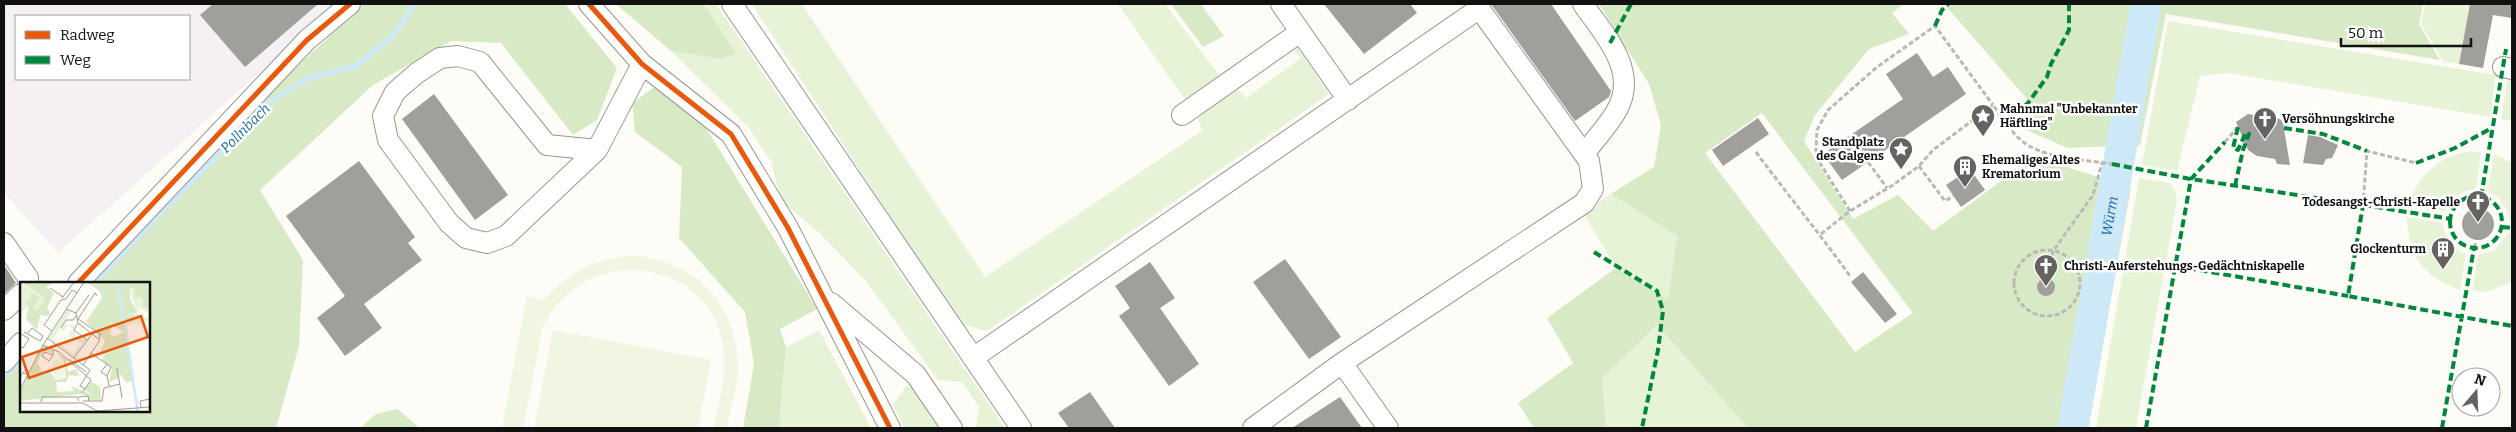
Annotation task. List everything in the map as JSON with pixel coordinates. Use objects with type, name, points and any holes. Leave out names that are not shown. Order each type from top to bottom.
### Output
[{"type":"street","points":[[79,282],[307,40],[350,4]]},
{"type":"street","points":[[588,4],[642,64],[731,134],[788,228],[890,428]]},
{"type":"street","points":[[732,4],[1021,428]]},
{"type":"street","points":[[1281,4],[1348,100]]},
{"type":"street","points":[[1583,4],[1620,57],[1624,87],[1619,107],[1584,154]]},
{"type":"street","points":[[973,358],[1348,100],[1478,6],[1589,161],[1593,189],[1584,203],[1342,363],[1253,428]]},
{"type":"street","points":[[1182,115],[1300,32]]},
{"type":"street","points":[[597,150],[547,145],[480,62],[458,56],[440,58],[417,73],[395,92],[383,116],[388,140],[449,223],[466,238],[487,243],[506,236],[597,150],[642,64]]},
{"type":"street","points":[[4,243],[28,278],[28,282]]},
{"type":"street","points":[[4,310],[20,295]]},
{"type":"street","points":[[823,296],[916,376],[952,428]]},
{"type":"street","points":[[4,362],[20,344]]},
{"type":"street","points":[[1342,363],[1388,428]]},
{"type":"path","points":[[1850,211],[1818,160],[1816,150],[1817,130],[1828,110],[1877,67],[1935,26],[2016,135],[2028,145],[2056,154],[2112,164]]},
{"type":"path","points":[[1821,234],[1850,211],[1919,166],[1933,150],[1993,105]]},
{"type":"path","points":[[2225,142],[2238,127]]},
{"type":"path","points":[[2364,205],[2367,150],[2416,163]]},
{"type":"path","points":[[1756,152],[1794,203],[1821,234],[1850,276]]},
{"type":"path","points":[[1868,162],[1887,188]]},
{"type":"path","points":[[2048,278],[2053,251],[2092,194],[2102,163]]},
{"type":"path","points":[[1919,166],[1946,201],[1953,196]]},
{"type":"path","points":[[2474,248],[2476,241]]},
{"type":"path","points":[[2053,251],[2067,257],[2074,264],[2080,284],[2078,294],[2070,307],[2057,315],[2036,314],[2026,309],[2018,300],[2014,289],[2014,278],[2018,267],[2026,258],[2036,252],[2053,251]]},
{"type":"shaded area","points":[[4,4],[336,4],[58,253],[4,193]]},
{"type":"green space","points":[[364,4],[565,4],[617,68],[597,120],[573,135],[501,43],[451,41],[373,85],[260,190],[303,260],[299,346],[276,428],[4,428],[4,368],[20,351],[20,412],[150,412],[150,282],[87,282],[285,78]]},
{"type":"green space","points":[[616,4],[704,4],[736,53],[721,59],[671,51]]},
{"type":"green space","points":[[704,4],[716,4],[1005,428],[976,428],[979,407],[962,382],[938,380],[866,281],[817,231],[781,201],[771,161],[748,127],[671,51],[720,59],[735,53]]},
{"type":"green space","points":[[752,4],[802,4],[985,277],[1202,131],[1198,118],[1234,86],[1246,98],[1301,58],[1281,36],[1186,101],[1118,4],[1165,4],[1219,75],[1285,30],[1329,94],[987,331],[960,324]]},
{"type":"green space","points":[[1171,4],[1201,4],[1224,36],[1203,47]]},
{"type":"green space","points":[[1599,4],[1904,4],[1892,13],[1909,34],[1869,49],[1815,115],[1804,141],[1853,219],[1898,195],[1933,231],[2034,157],[2131,187],[2088,428],[1748,428],[1657,325],[1602,378],[1606,428],[1534,428],[1518,403],[1573,363],[1547,318],[1616,268],[1668,299],[1677,236],[1611,194],[1654,167],[1661,125],[1649,84]],"holes":[[[1762,113],[1913,313],[1855,352],[1705,153]]]},
{"type":"green space","points":[[1944,4],[2423,4],[2419,24],[2440,60],[2166,14],[2140,145],[2068,148],[2024,129],[2027,99]]},
{"type":"green space","points":[[2425,4],[2470,4],[2459,64],[2443,61],[2421,24]]},
{"type":"green space","points":[[2168,21],[2496,75],[2490,117],[2229,73],[2200,76],[2177,171],[2142,165]]},
{"type":"green space","points":[[2508,77],[2512,78],[2512,121],[2501,119]]},
{"type":"green space","points":[[659,84],[706,128],[817,309],[780,329],[786,347],[779,428],[743,428],[754,364],[745,312],[679,238],[682,167],[635,132],[632,103]]},
{"type":"green space","points":[[2481,152],[2476,189],[2466,191],[2457,196],[2450,202],[2445,211],[2409,205],[2419,183],[2436,165],[2457,154]]},
{"type":"green space","points":[[2494,154],[2512,163],[2512,221],[2509,220],[2503,203],[2488,191]]},
{"type":"green space","points":[[2139,178],[2170,183],[2175,190],[2177,200],[2136,428],[2096,428]]},
{"type":"green space","points":[[1611,194],[1677,236],[1668,299],[1616,268],[1583,213]]},
{"type":"green space","points":[[2407,217],[2443,223],[2447,238],[2457,249],[2466,254],[2460,290],[2436,278],[2420,263],[2410,243]]},
{"type":"green space","points":[[2508,233],[2512,234],[2512,282],[2486,292],[2473,291],[2478,255],[2495,250]]},
{"type":"green space","points":[[637,256],[659,260],[696,278],[722,306],[736,345],[738,367],[727,428],[714,428],[724,367],[722,342],[717,324],[711,312],[693,292],[668,277],[647,271],[625,270],[604,274],[585,282],[568,294],[553,310],[542,330],[523,428],[502,428],[527,296],[544,300],[564,281],[585,267],[609,259]]},
{"type":"green space","points":[[1657,325],[1748,428],[1606,428],[1602,378]]},
{"type":"green space","points":[[553,330],[711,360],[698,428],[534,428]]},
{"type":"green space","points":[[819,330],[871,428],[779,428],[786,347]]},
{"type":"green space","points":[[906,386],[918,389],[945,428],[904,428],[893,405]]},
{"type":"green space","points":[[397,409],[420,428],[360,428],[376,414]]},
{"type":"building","points":[[213,4],[318,4],[245,67],[200,15]]},
{"type":"building","points":[[1324,4],[1410,4],[1417,13],[1364,54]]},
{"type":"building","points":[[1491,4],[1551,4],[1611,91],[1609,97],[1575,121]]},
{"type":"building","points":[[2470,4],[2512,4],[2512,18],[2493,15],[2483,68],[2459,64]]},
{"type":"building","points":[[1917,53],[1933,77],[1948,67],[1966,94],[1842,180],[1823,154],[1903,99],[1886,74]]},
{"type":"building","points":[[434,94],[508,195],[475,220],[402,119]]},
{"type":"building","name":"Versöhnungskirche","points":[[2248,114],[2280,119],[2283,123],[2290,165],[2277,164],[2275,159],[2257,156],[2248,150],[2236,122]]},
{"type":"building","points":[[1758,118],[1769,134],[1723,166],[1712,150]]},
{"type":"building","points":[[2308,135],[2320,137],[2338,145],[2332,158],[2326,159],[2323,165],[2303,163]]},
{"type":"building","points":[[359,161],[415,237],[408,243],[422,260],[364,304],[382,328],[345,356],[317,318],[345,296],[286,216]]},
{"type":"building","name":"Ehemaliges Altes Krematorium","points":[[1970,169],[1985,190],[1961,207],[1946,185]]},
{"type":"building","name":"Todesangst-Christi-Kapelle","points":[[2478,208],[2490,212],[2494,224],[2490,236],[2478,240],[2466,236],[2462,224],[2466,212]]},
{"type":"building","points":[[1285,259],[1341,337],[1309,359],[1253,282]]},
{"type":"building","points":[[1150,262],[1175,298],[1160,308],[1199,364],[1169,386],[1119,316],[1130,308],[1115,286]]},
{"type":"building","points":[[4,265],[16,283],[4,294]]},
{"type":"building","points":[[1863,272],[1897,314],[1885,323],[1851,282]]},
{"type":"building","name":"Christi-Auferstehungs-Gedächtniskapelle","points":[[2046,278],[2052,281],[2055,287],[2052,293],[2046,296],[2040,293],[2037,287],[2040,281]]},
{"type":"building","points":[[1090,392],[1115,428],[1069,428],[1058,413]]},
{"type":"building","points":[[1340,397],[1362,428],[1292,428]]},
{"type":"waterway","name":"Pollnbach","points":[[95,282],[268,103],[308,78],[356,66],[392,37],[415,4]]},
{"type":"waterway","name":"Würm","points":[[2073,428],[2146,4]]},
{"type":"waterway","name":"Pollnbach","points":[[4,377],[20,360]]},
{"type":"marked path","points":[[1610,43],[1631,4]]},
{"type":"marked path","points":[[1935,26],[1942,10],[1948,4]]},
{"type":"marked path","points":[[2006,122],[2028,103],[2047,77],[2051,64],[2069,30],[2069,4]]},
{"type":"marked path","points":[[2481,197],[2506,49]]},
{"type":"marked path","points":[[2235,186],[2243,150],[2249,134],[2246,132],[2238,150],[2233,148],[2238,127]]},
{"type":"marked path","points":[[2284,128],[2323,134],[2367,151]]},
{"type":"marked path","points":[[2416,163],[2455,148],[2492,128]]},
{"type":"marked path","points":[[2146,428],[2191,179],[2225,142]]},
{"type":"marked path","points":[[2112,164],[2191,179],[2363,205],[2348,296],[2512,326]]},
{"type":"marked path","points":[[2476,196],[2486,198],[2494,204],[2500,212],[2502,222],[2500,232],[2494,240],[2486,246],[2476,248],[2466,246],[2458,240],[2452,232],[2450,222],[2452,212],[2458,204],[2466,198],[2476,196]]},
{"type":"marked path","points":[[2363,205],[2451,219]]},
{"type":"marked path","points":[[2502,227],[2512,228]]},
{"type":"marked path","points":[[2442,428],[2474,248]]},
{"type":"marked path","points":[[1594,252],[1657,291],[1663,311],[1658,350],[1642,428]]},
{"type":"marked path","points":[[2176,266],[2348,296]]},
{"type":"cycle path","points":[[79,282],[307,40],[350,4]]},
{"type":"cycle path","points":[[589,4],[642,64],[731,134],[788,228],[890,428]]},
{"type":"place","name":"Mahnmal \"Unbekannter Häftling\"","points":[[1983,137]]},
{"type":"place","name":"Versöhnungskirche","points":[[2265,140]]},
{"type":"place","name":"Standplatz des Galgens","points":[[1901,170]]},
{"type":"place","name":"Ehemaliges Altes Krematorium","points":[[1965,188]]},
{"type":"place","name":"Todesangst-Christi-Kapelle","points":[[2478,223]]},
{"type":"place","name":"Glockenturm","points":[[2443,270]]},
{"type":"place","name":"Christi-Auferstehungs-Gedächtniskapelle","points":[[2046,287]]}]
